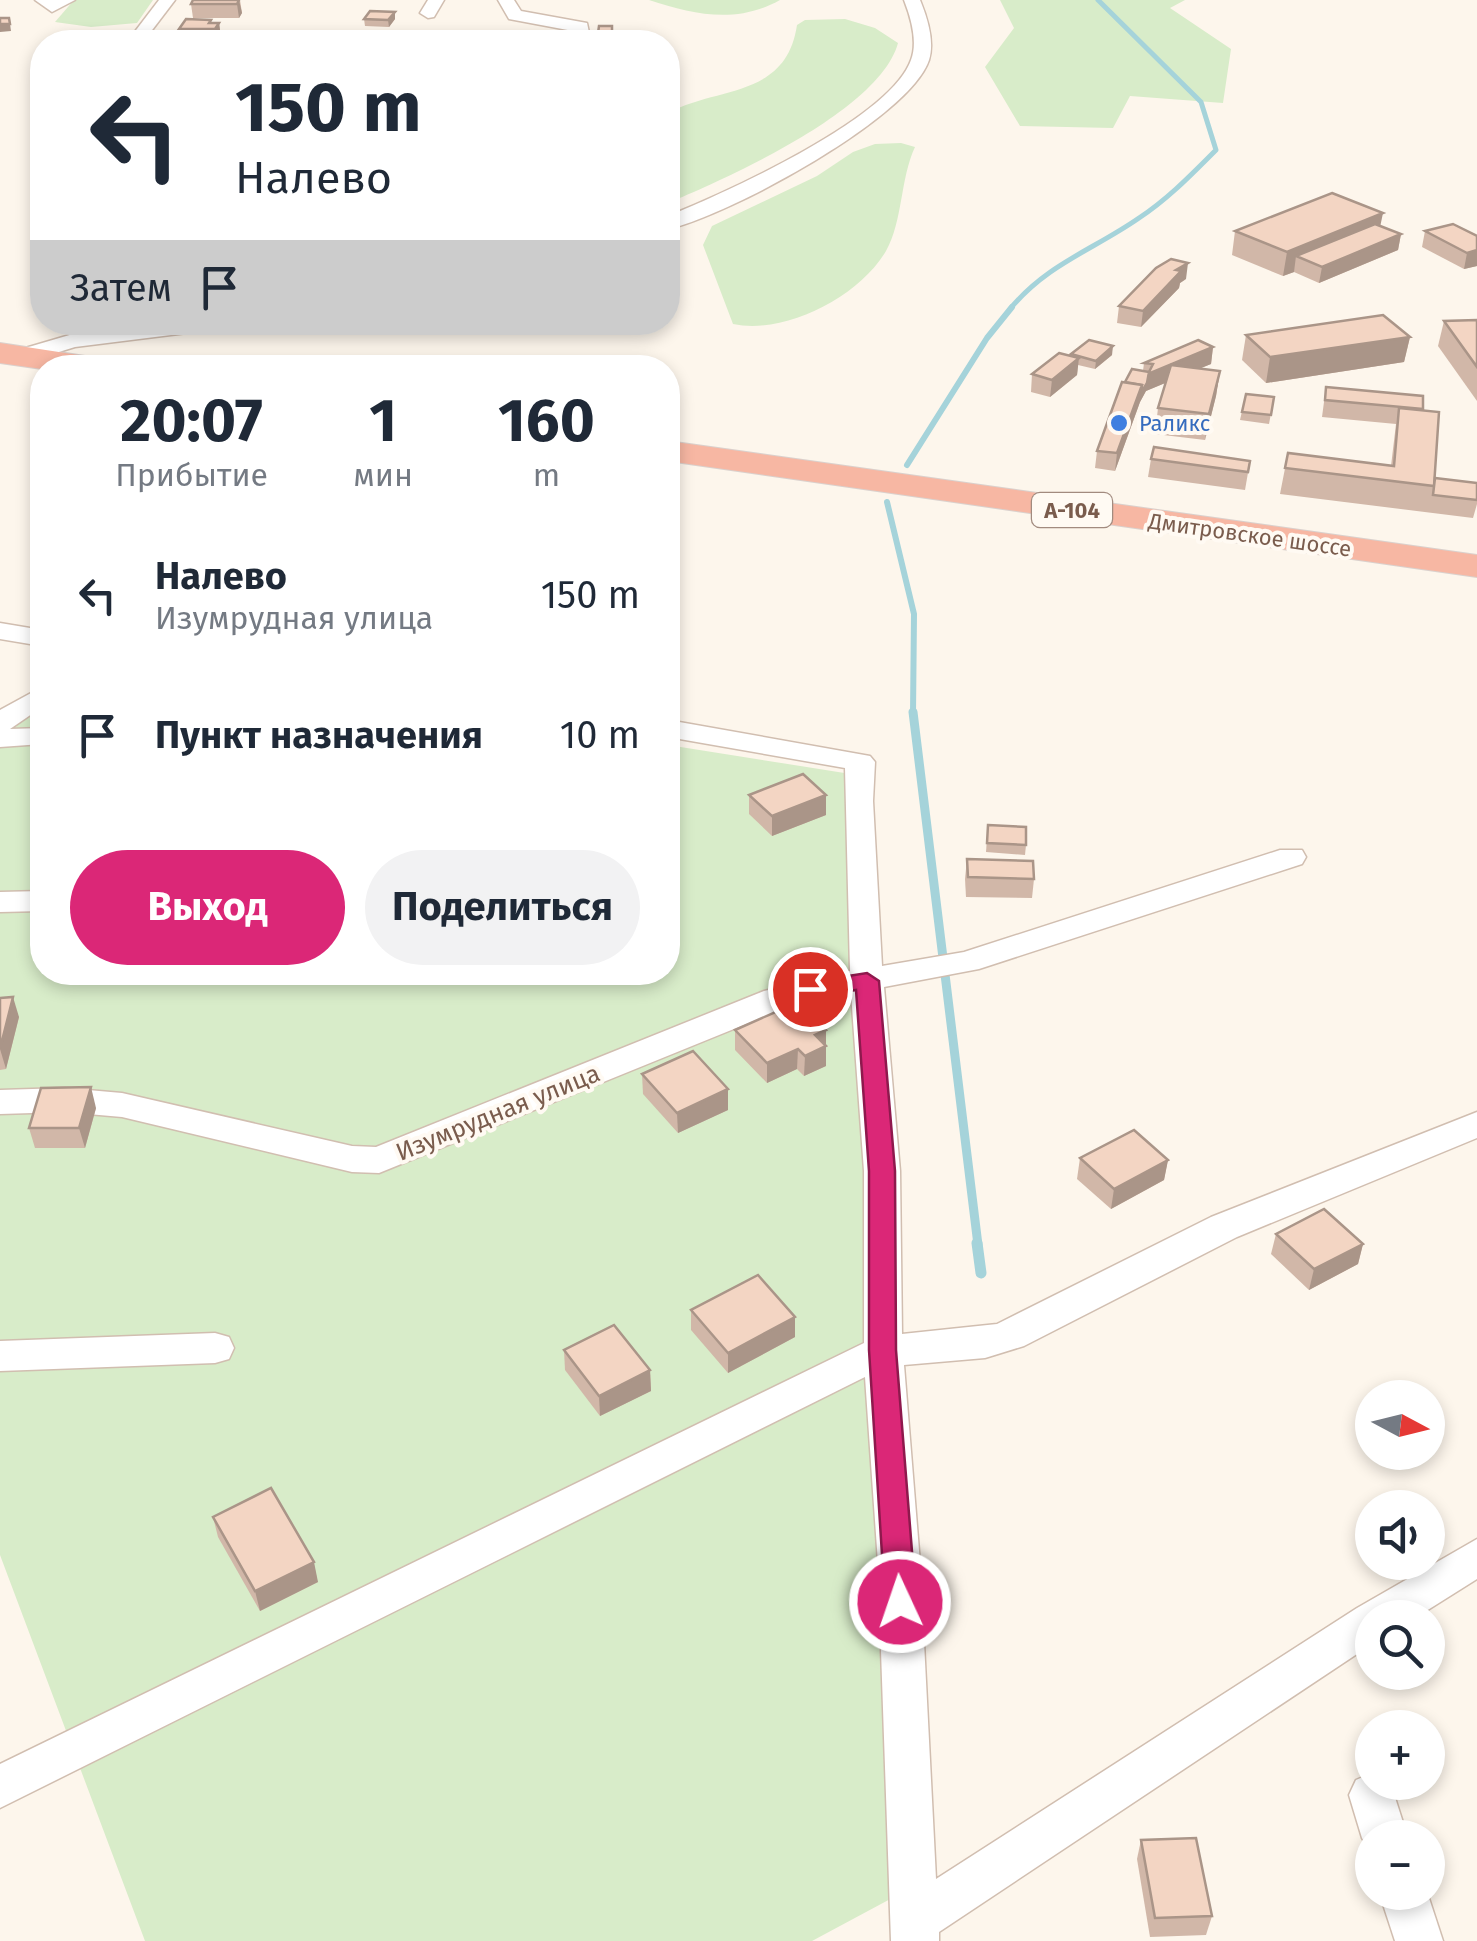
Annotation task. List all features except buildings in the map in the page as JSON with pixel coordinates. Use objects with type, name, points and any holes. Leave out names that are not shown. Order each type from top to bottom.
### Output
[{"type":"highway","name":"Дмитровское шоссе","points":[[680,453],[1477,566]]},
{"type":"street","points":[[43,0],[52,7],[67,0]]},
{"type":"street","points":[[144,30],[167,0]]},
{"type":"street","points":[[506,0],[515,15],[581,26],[581,30]]},
{"type":"street","points":[[680,218],[758,184],[824,146],[908,82],[920,62],[922,36],[912,0]]},
{"type":"street","points":[[12,355],[118,335]]},
{"type":"street","points":[[0,631],[30,636]]},
{"type":"street","points":[[0,723],[30,703]]},
{"type":"street","points":[[680,731],[860,762],[867,981],[882,1171],[883,1350],[899,1563],[914,1931]]},
{"type":"street","points":[[0,738],[30,737]]},
{"type":"street","name":"Изумрудная улица","points":[[0,1102],[65,1100],[122,1105],[337,1156],[379,1160],[776,1000],[810,989],[968,962],[1291,857]]},
{"type":"street","points":[[0,902],[30,901]]},
{"type":"street","points":[[0,1787],[883,1350],[985,1343],[1010,1335],[1224,1226],[1477,1124]]},
{"type":"street","points":[[0,1356],[215,1348]]},
{"type":"street","points":[[1406,1600],[1477,1557]]},
{"type":"street","points":[[914,1931],[1355,1633]]},
{"type":"street","points":[[1409,1910],[1418,1941]]},
{"type":"green space","points":[[74,0],[153,0],[137,23],[91,27],[55,22]]},
{"type":"green space","points":[[649,0],[780,0],[748,12],[715,15]]},
{"type":"green space","points":[[1000,0],[1185,0],[1170,8],[1231,49],[1223,103],[1130,96],[1113,128],[1020,126],[985,67],[1014,28]]},
{"type":"green space","points":[[845,19],[875,28],[898,43],[885,68],[863,93],[834,116],[763,159],[680,198],[680,108],[764,78],[779,66],[790,49],[797,25],[805,20]]},
{"type":"green space","points":[[875,144],[915,147],[892,239],[874,268],[839,297],[797,318],[775,324],[733,324],[703,245],[712,226],[817,176],[853,152]]},
{"type":"green space","points":[[30,710],[30,985],[680,985],[680,747],[857,775],[922,1882],[812,1941],[145,1941],[0,1555],[0,746]]},
{"type":"waterway","points":[[1010,309],[1039,280],[1160,203],[1216,150],[1201,102],[1098,0]]},
{"type":"waterway","points":[[907,465],[987,338],[1012,307]]},
{"type":"waterway","points":[[887,502],[914,614],[913,712]]},
{"type":"waterway","points":[[913,712],[978,1245]]},
{"type":"waterway","points":[[977,1243],[981,1273]]},
{"type":"place","name":"Раликс","points":[[1119,423]]},
{"type":"route","points":[[810,989],[867,981],[882,1171],[883,1350],[900,1602]]}]
